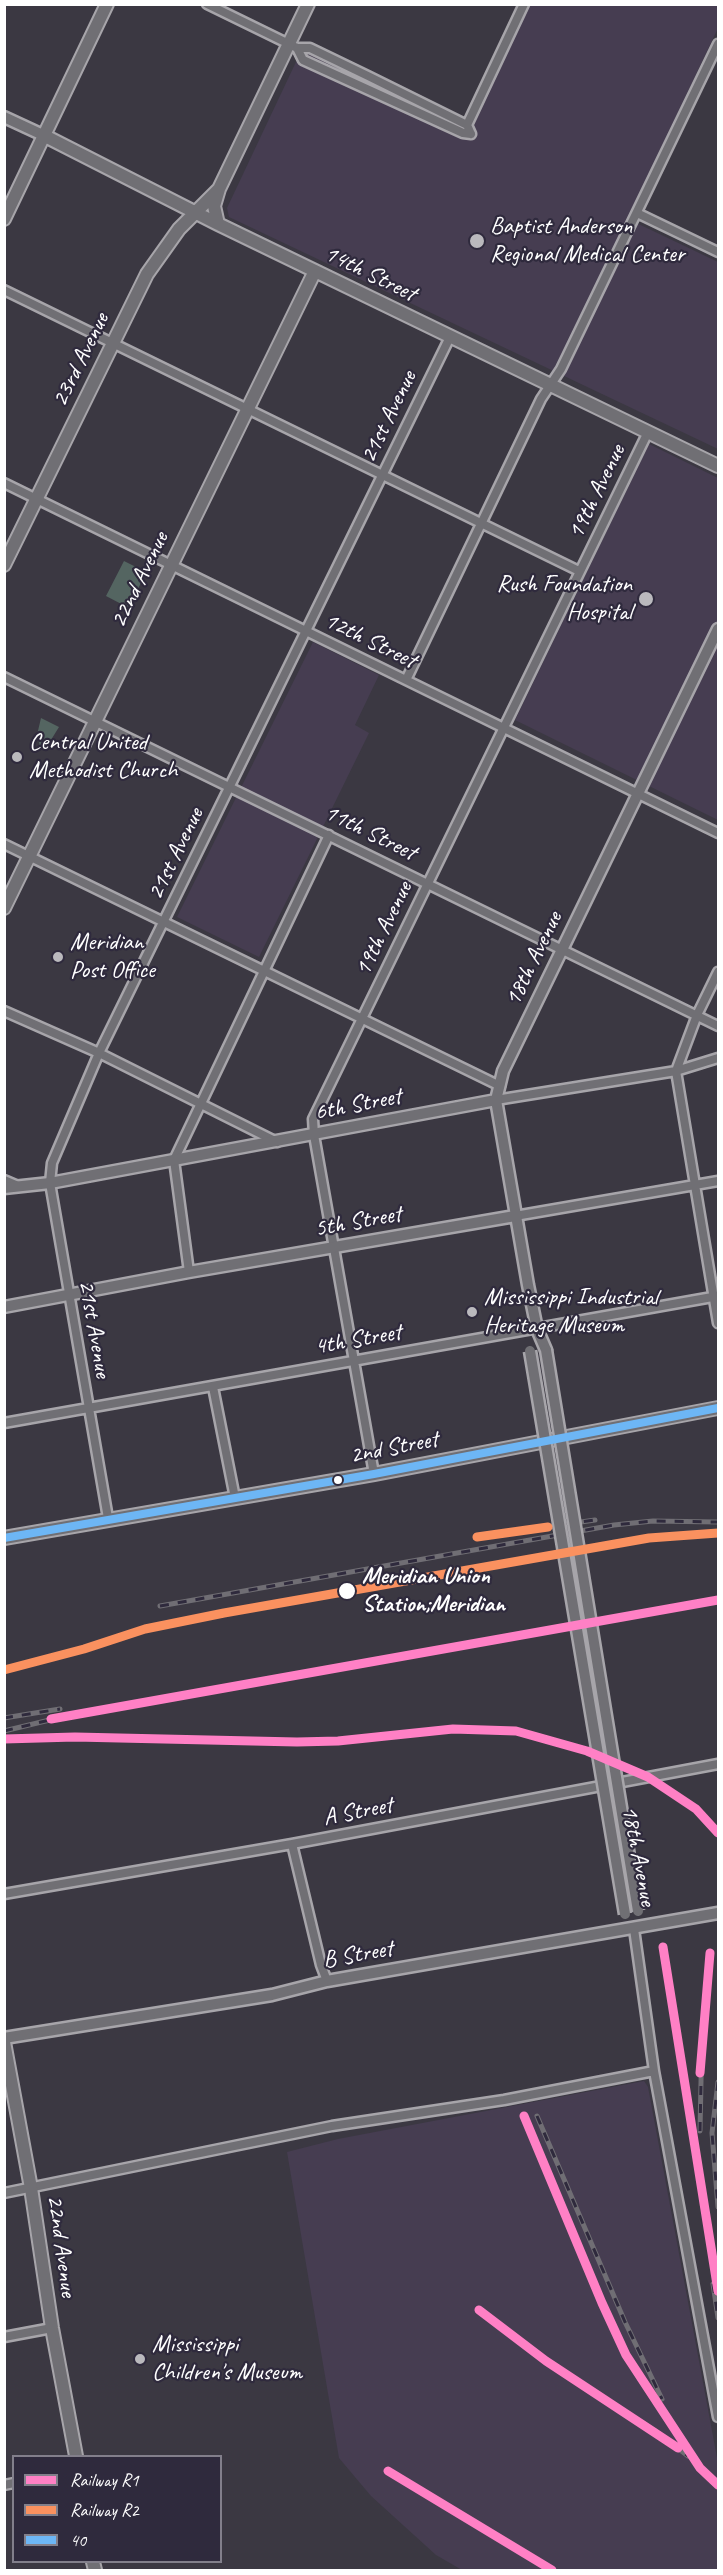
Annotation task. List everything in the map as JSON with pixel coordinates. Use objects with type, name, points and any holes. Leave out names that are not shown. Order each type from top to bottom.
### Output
[{"type":"main road","points":[[4,219],[107,4]]},
{"type":"main road","name":"23rd Avenue","points":[[218,224],[214,206],[219,189],[293,46],[308,4]]},
{"type":"main road","name":"14th Street","points":[[45,136],[218,224],[718,466]]},
{"type":"main road","name":"23rd Avenue","points":[[4,565],[154,262],[179,229],[219,189]]},
{"type":"main road","name":"22nd Avenue","points":[[4,908],[315,271]]},
{"type":"main road","name":"2nd Street","points":[[4,1538],[108,1518],[374,1474],[718,1408]]},
{"type":"main road","name":"22nd Avenue","points":[[4,2040],[76,2455]]},
{"type":"street","points":[[207,4],[293,46],[310,48],[469,129]]},
{"type":"street","points":[[293,46],[303,60],[463,133],[469,129],[524,4]]},
{"type":"street","points":[[406,680],[541,399],[561,369],[718,44]]},
{"type":"street","name":"14th Street","points":[[4,117],[45,136]]},
{"type":"street","points":[[637,213],[718,252]]},
{"type":"street","points":[[4,291],[579,571]]},
{"type":"street","name":"21st Avenue","points":[[108,1518],[50,1183],[52,1163],[99,1053],[450,337]]},
{"type":"street","name":"19th Avenue","points":[[374,1474],[333,1248],[313,1119],[648,432]]},
{"type":"street","name":"12th Street","points":[[4,483],[718,833]]},
{"type":"street","name":"18th Avenue","points":[[718,629],[503,1071],[496,1100],[537,1329],[546,1350],[638,1911],[634,1929],[654,2071],[718,2417]]},
{"type":"street","name":"11th Street","points":[[4,677],[718,1026]]},
{"type":"street","points":[[189,1272],[174,1160],[199,1103],[329,835]]},
{"type":"street","points":[[4,844],[500,1086]]},
{"type":"street","points":[[718,972],[697,1015],[675,1071],[716,1296],[718,1323]]},
{"type":"street","points":[[4,1011],[99,1053],[278,1142]]},
{"type":"street","name":"6th Street","points":[[4,1188],[50,1183],[496,1100],[675,1071],[718,1058]]},
{"type":"street","points":[[4,1180],[18,1186]]},
{"type":"street","name":"5th Street","points":[[4,1307],[189,1272],[718,1180]]},
{"type":"street","name":"4th Street","points":[[4,1423],[716,1296]]},
{"type":"street","name":"18th Avenue","points":[[537,1329],[530,1351],[625,1914],[634,1929]]},
{"type":"street","points":[[213,1387],[235,1498]]},
{"type":"street","name":"A Street","points":[[4,1894],[292,1844],[718,1764]]},
{"type":"street","points":[[292,1844],[327,1981]]},
{"type":"street","name":"B Street","points":[[4,2040],[272,1995],[327,1981],[718,1913]]},
{"type":"street","points":[[4,2193],[332,2126],[504,2100],[654,2071]]},
{"type":"street","points":[[4,2337],[52,2328]]},
{"type":"shaded area","name":"Baptist Anderson Regional Medical Center","points":[[529,5],[718,5],[718,28],[628,219],[718,262],[718,449],[229,217],[227,208],[304,45],[472,125]]},
{"type":"shaded area","name":"Rush Foundation Hospital","points":[[649,444],[718,478],[718,820],[515,720]]},
{"type":"shaded area","points":[[124,561],[146,572],[129,608],[106,596]]},
{"type":"shaded area","points":[[313,642],[379,675],[355,725],[369,733],[259,957],[177,917]]},
{"type":"shaded area","points":[[41,718],[59,727],[46,748],[40,746],[37,735]]},
{"type":"shaded area","points":[[644,2081],[648,2087],[718,2463],[718,2570],[462,2570],[436,2555],[371,2496],[339,2458],[287,2152],[338,2139]]},
{"type":"railway","points":[[477,1537],[595,1520]]},
{"type":"railway","points":[[160,1606],[614,1525],[653,1521],[718,1522]]},
{"type":"railway","points":[[4,1731],[83,1712],[718,1600]]},
{"type":"railway","points":[[4,1718],[60,1709]]},
{"type":"railway","points":[[4,1739],[75,1737],[297,1742],[338,1741],[453,1729],[516,1731],[587,1751],[648,1777],[696,1809],[718,1833]]},
{"type":"railway","points":[[663,1947],[718,2291]]},
{"type":"railway","points":[[700,2131],[702,2033],[710,1953]]},
{"type":"railway","points":[[718,2082],[712,2133],[718,2207]]},
{"type":"railway","points":[[524,2116],[626,2355],[700,2468],[718,2485]]},
{"type":"railway","points":[[537,2116],[625,2322],[662,2399]]},
{"type":"railway","points":[[713,2284],[718,2318]]},
{"type":"railway","points":[[479,2310],[546,2361],[654,2430],[688,2456]]},
{"type":"railway","points":[[388,2471],[552,2570]]},
{"type":"rail line","name":"R2","points":[[477,1537],[548,1527]]},
{"type":"rail line","name":"R2","points":[[4,1670],[84,1649],[145,1629],[224,1613],[649,1538],[718,1533]]},
{"type":"rail line","name":"R1","points":[[51,1719],[718,1600]]},
{"type":"rail line","name":"R1","points":[[4,1739],[75,1737],[297,1742],[338,1741],[453,1729],[516,1731],[587,1751],[648,1777],[696,1809],[718,1833]]},
{"type":"rail line","name":"R1","points":[[663,1947],[718,2291]]},
{"type":"rail line","name":"R1","points":[[700,2073],[710,1953]]},
{"type":"rail line","name":"R1","points":[[524,2116],[626,2355],[700,2468],[718,2485]]},
{"type":"rail line","name":"R1","points":[[479,2310],[546,2361],[678,2448]]},
{"type":"rail line","name":"R1","points":[[388,2471],[552,2570]]},
{"type":"transit line","name":"40","points":[[4,1538],[374,1474],[718,1408]]},
{"type":"place","name":"Baptist Anderson Regional Medical Center","points":[[477,241]]},
{"type":"place","name":"Rush Foundation Hospital","points":[[646,599]]},
{"type":"place","name":"Central United Methodist Church","points":[[17,757]]},
{"type":"place","name":"Meridian Post Office","points":[[58,957]]},
{"type":"place","name":"Mississippi Industrial Heritage Museum","points":[[472,1312]]},
{"type":"place","name":"Meridian Union Station;Meridian","points":[[347,1591]]},
{"type":"place","name":"Mississippi Children's Museum","points":[[140,2359]]}]
